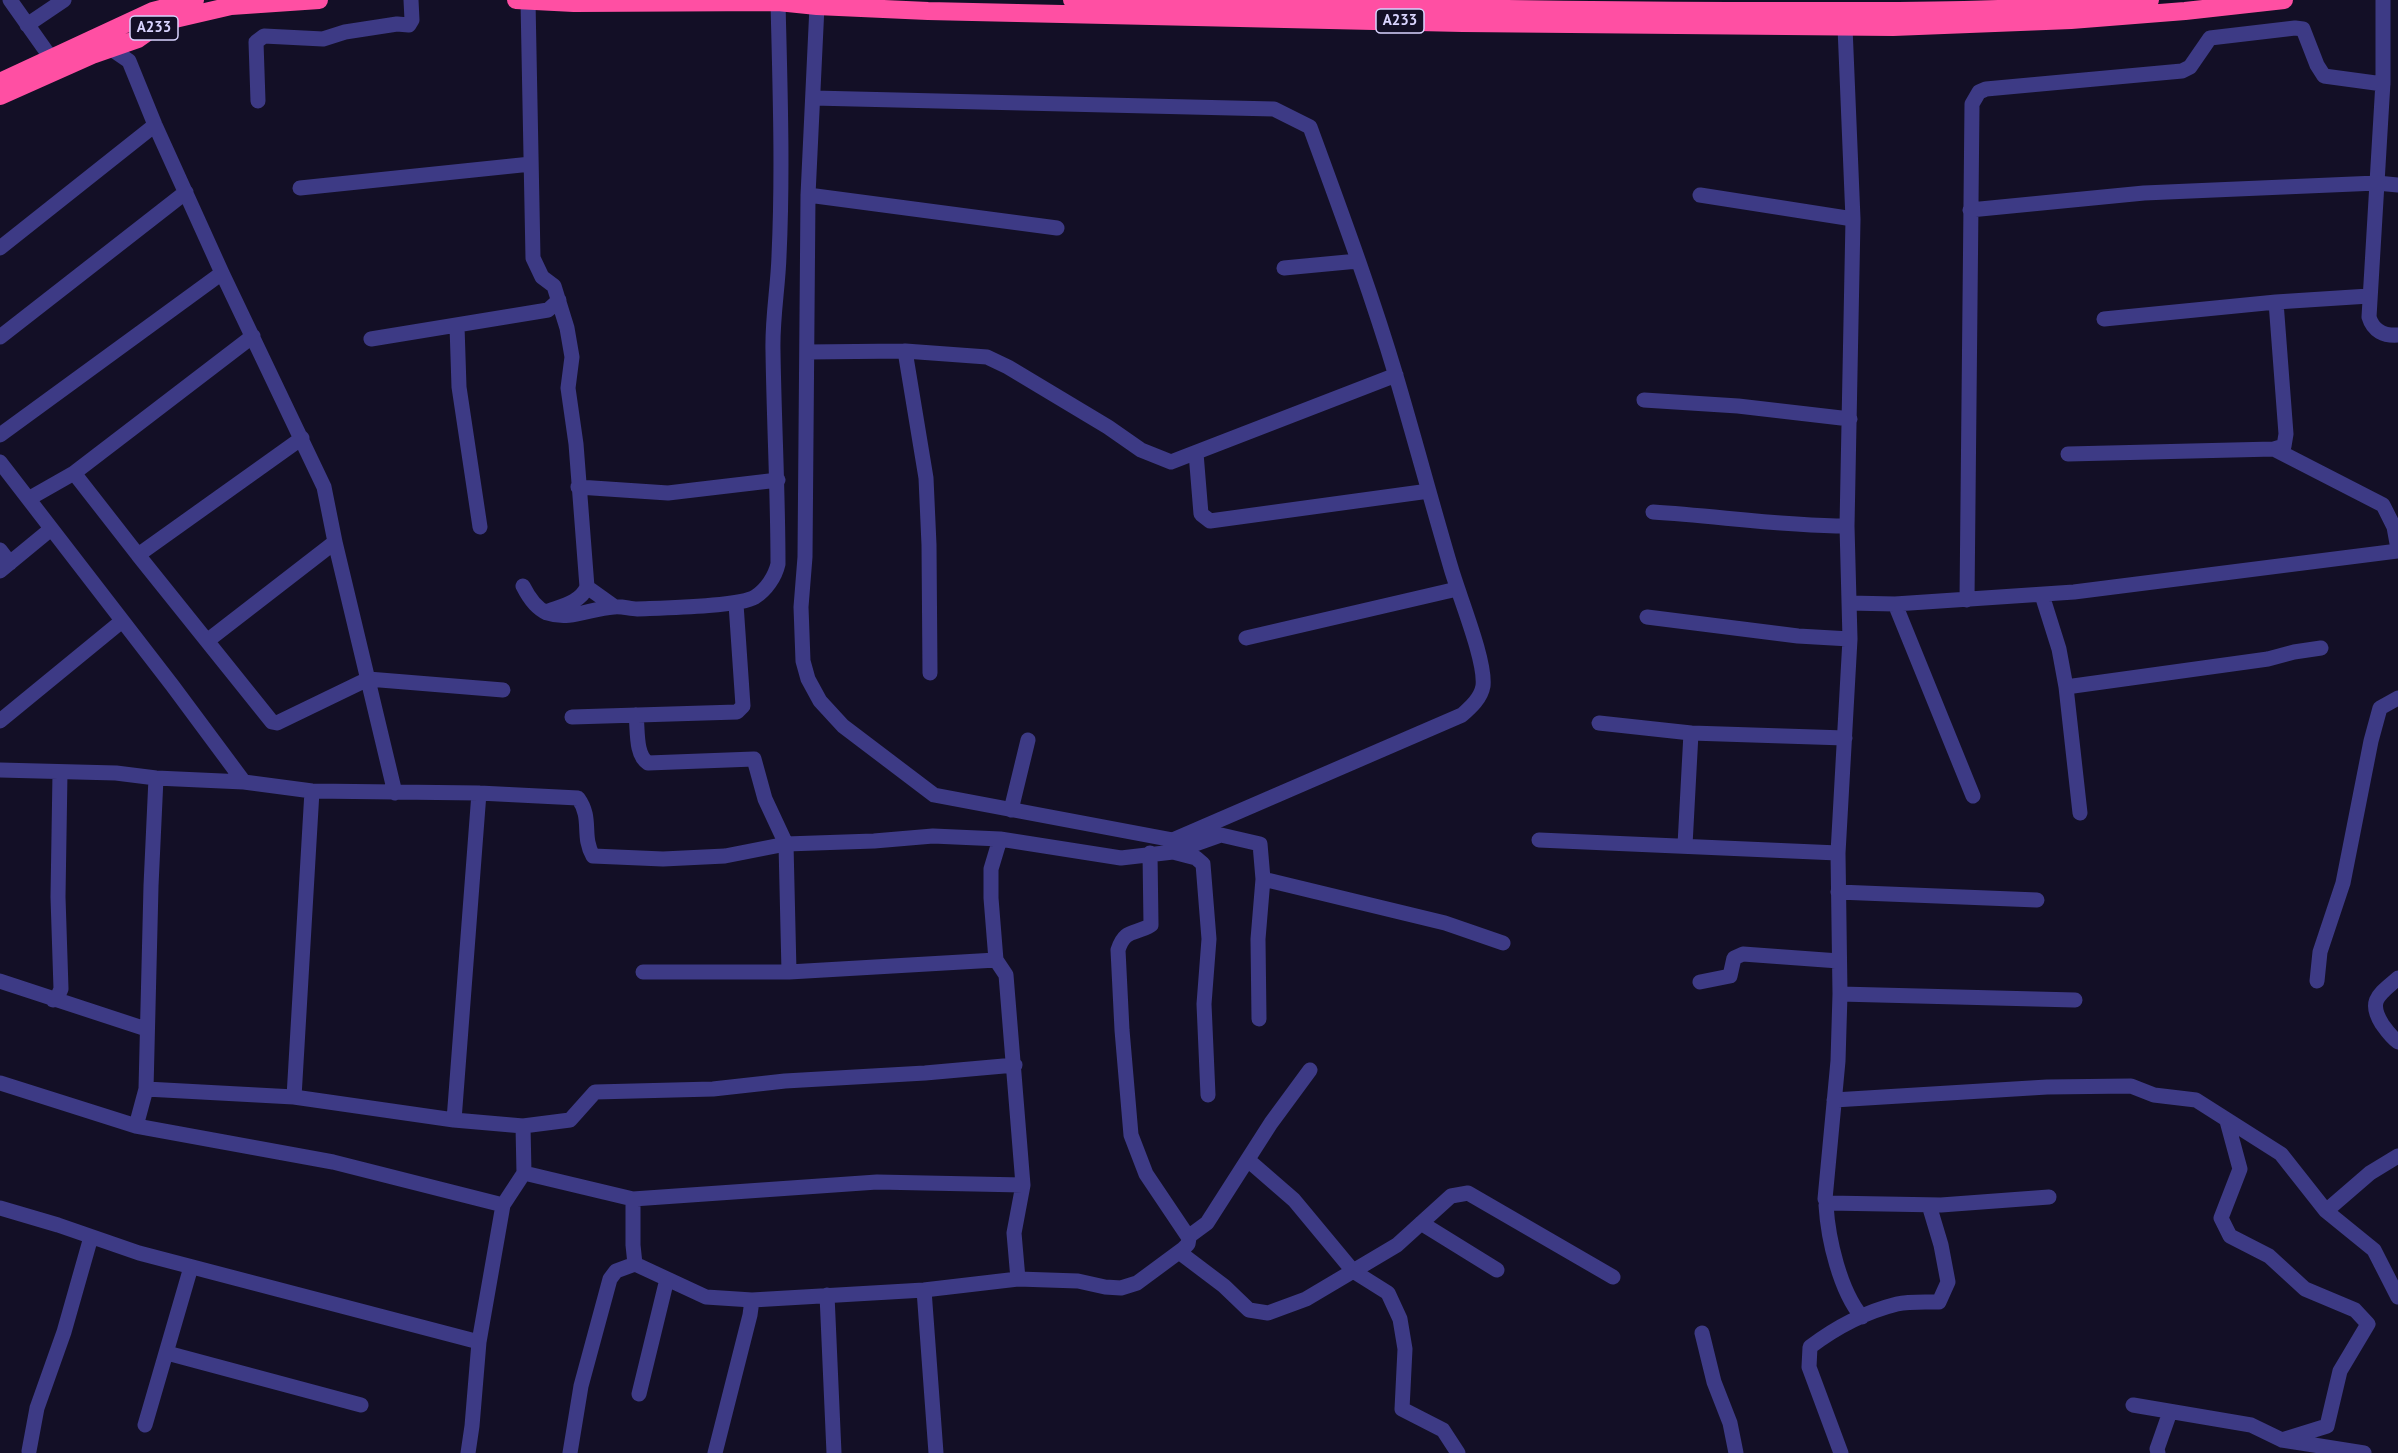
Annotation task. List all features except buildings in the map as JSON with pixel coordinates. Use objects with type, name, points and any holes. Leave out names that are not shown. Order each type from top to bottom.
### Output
[{"type":"highway","name":"A233","points":[[0,82],[153,11],[195,0]]},
{"type":"highway","name":"A233","points":[[0,96],[110,48],[138,39],[162,22],[231,6],[319,0]]},
{"type":"highway","name":"A233","points":[[516,0],[778,2],[817,6],[1463,16],[1880,11],[2010,5],[2073,7],[2150,0]]},
{"type":"highway","name":"A233","points":[[1072,0],[1463,16],[1845,27],[2071,20],[2284,0]]},
{"type":"street","points":[[10,0],[51,58]]},
{"type":"street","points":[[27,25],[64,0]]},
{"type":"street","points":[[258,101],[256,42],[264,36],[323,39],[355,30],[397,24],[409,25],[412,20],[411,0]]},
{"type":"street","points":[[2383,0],[2391,21],[2388,83],[2377,183],[2369,296],[2371,324],[2381,333],[2389,336],[2398,335]]},
{"type":"street","points":[[528,1],[533,258],[542,276],[554,286],[567,328],[572,357],[568,388],[576,444],[587,587],[583,595],[576,600],[546,612]]},
{"type":"street","points":[[523,586],[530,599],[546,612],[570,617],[615,607],[635,609],[736,604],[755,597],[776,573],[778,564],[778,480],[773,311],[779,258],[781,166],[778,2]]},
{"type":"street","points":[[813,98],[1274,109],[1310,127],[1396,375],[1482,667],[1483,686],[1480,697],[1462,715],[1173,840],[934,795],[843,726],[820,701],[808,679],[803,661],[801,607],[805,557],[808,195],[817,6]]},
{"type":"street","points":[[1845,27],[1853,219],[1847,526],[1850,639],[1838,853],[1840,994],[1825,1198],[1828,1203],[1826,1205],[1831,1245],[1851,1303],[1862,1317]]},
{"type":"street","points":[[1967,600],[1972,104],[1979,92],[1986,89],[2182,71],[2190,67],[2210,38],[2295,28],[2303,29],[2317,65],[2324,76],[2388,83]]},
{"type":"street","points":[[129,61],[138,39]]},
{"type":"street","points":[[110,48],[129,61],[155,125],[222,273],[324,487],[395,794]]},
{"type":"street","points":[[0,248],[155,125]]},
{"type":"street","points":[[300,188],[531,164]]},
{"type":"street","points":[[1970,210],[2144,193],[2377,183],[2398,185]]},
{"type":"street","points":[[0,337],[186,192]]},
{"type":"street","points":[[808,195],[1057,228]]},
{"type":"street","points":[[1700,195],[1853,219]]},
{"type":"street","points":[[1284,268],[1358,261]]},
{"type":"street","points":[[0,435],[222,273]]},
{"type":"street","points":[[2104,319],[2276,302],[2369,296]]},
{"type":"street","points":[[371,339],[548,310],[559,300]]},
{"type":"street","points":[[2068,454],[2274,449],[2284,446],[2286,434],[2276,302]]},
{"type":"street","points":[[457,326],[459,387],[480,527]]},
{"type":"street","points":[[30,498],[74,472],[253,336]]},
{"type":"street","points":[[807,352],[905,351],[987,357],[1008,367],[1157,458],[1171,462],[1396,375]]},
{"type":"street","points":[[905,351],[926,478],[930,673]]},
{"type":"street","points":[[1644,400],[1738,406],[1850,419]]},
{"type":"street","points":[[138,555],[302,438]]},
{"type":"street","points":[[1849,603],[1894,604],[2042,595],[2398,550],[2394,527],[2383,505],[2274,449]]},
{"type":"street","points":[[1196,453],[1201,514],[1210,521],[1429,491]]},
{"type":"street","points":[[0,462],[30,498],[51,529],[244,782]]},
{"type":"street","points":[[74,472],[272,722],[277,723],[368,679],[503,690]]},
{"type":"street","points":[[578,487],[668,493],[778,480]]},
{"type":"street","points":[[1653,512],[1809,526],[1847,526]]},
{"type":"street","points":[[0,550],[5,567],[51,529]]},
{"type":"street","points":[[207,640],[335,542]]},
{"type":"street","points":[[587,587],[615,607]]},
{"type":"street","points":[[1246,638],[1457,588]]},
{"type":"street","points":[[2042,595],[2059,649],[2066,687],[2080,813]]},
{"type":"street","points":[[573,717],[737,712],[740,710],[743,706],[736,604]]},
{"type":"street","points":[[1894,604],[1973,796]]},
{"type":"street","points":[[1647,617],[1798,636],[1850,639]]},
{"type":"street","points":[[0,721],[122,621]]},
{"type":"street","points":[[2066,687],[2246,662],[2321,648]]},
{"type":"street","points":[[2317,981],[2320,951],[2343,883],[2371,741],[2380,708],[2398,698]]},
{"type":"street","points":[[636,715],[639,748],[643,760],[648,763],[754,759],[765,799],[786,844],[789,972]]},
{"type":"street","points":[[1599,723],[1690,733],[1845,738]]},
{"type":"street","points":[[1684,845],[1690,733]]},
{"type":"street","points":[[1011,810],[1028,740]]},
{"type":"street","points":[[0,770],[116,773],[156,778],[244,782],[312,791],[395,794],[479,793],[578,798],[586,809],[588,847],[593,856],[663,859],[725,856],[786,844],[933,836],[1000,839],[1121,858],[1173,852],[1221,835],[1254,841],[1260,844],[1263,879],[1258,939],[1259,1019]]},
{"type":"street","points":[[53,1000],[57,998],[61,989],[58,897],[60,773]]},
{"type":"street","points":[[136,1126],[146,1089],[156,778]]},
{"type":"street","points":[[294,1097],[312,791]]},
{"type":"street","points":[[454,1120],[479,793]]},
{"type":"street","points":[[1000,839],[991,869],[996,960],[1006,975],[1023,1185],[1014,1233],[1018,1279]]},
{"type":"street","points":[[1539,840],[1838,853]]},
{"type":"street","points":[[1173,852],[1196,858],[1203,864],[1209,939],[1204,1004],[1208,1095]]},
{"type":"street","points":[[570,1453],[580,1386],[610,1279],[616,1271],[635,1264],[706,1297],[752,1300],[924,1290],[1018,1279],[1078,1281],[1121,1288],[1137,1283],[1188,1244],[1188,1237],[1157,1193],[1138,1156],[1131,1135],[1126,1088],[1118,950],[1122,939],[1128,933],[1151,925],[1150,853]]},
{"type":"street","points":[[1263,879],[1445,923],[1503,943]]},
{"type":"street","points":[[1838,892],[2037,900]]},
{"type":"street","points":[[1700,982],[1730,976],[1734,958],[1743,954],[1839,962]]},
{"type":"street","points":[[643,972],[789,972],[996,960]]},
{"type":"street","points":[[2398,978],[2376,1000],[2375,1012],[2387,1032],[2398,1042]]},
{"type":"street","points":[[0,981],[147,1029]]},
{"type":"street","points":[[1840,994],[2075,1000]]},
{"type":"street","points":[[146,1089],[294,1097],[454,1120],[523,1126],[570,1120],[595,1092],[713,1089],[785,1081],[1015,1065]]},
{"type":"street","points":[[1188,1237],[1207,1223],[1271,1124],[1310,1070]]},
{"type":"street","points":[[0,1083],[136,1126],[333,1162],[503,1205]]},
{"type":"street","points":[[1834,1100],[2047,1087],[2130,1086],[2154,1095],[2196,1100],[2281,1154],[2326,1211],[2374,1250],[2398,1297]]},
{"type":"street","points":[[2227,1121],[2240,1169],[2221,1218],[2230,1236],[2269,1256],[2305,1289],[2355,1310],[2368,1324],[2340,1371],[2327,1426],[2282,1440]]},
{"type":"street","points":[[468,1453],[479,1342],[503,1205],[524,1173],[523,1126]]},
{"type":"street","points":[[2326,1211],[2370,1173],[2398,1156]]},
{"type":"street","points":[[1248,1160],[1294,1200],[1353,1271],[1388,1293],[1400,1319],[1405,1349],[1402,1408],[1443,1430],[1458,1453]]},
{"type":"street","points":[[524,1173],[633,1199],[877,1182],[1023,1185]]},
{"type":"street","points":[[1179,1252],[1224,1286],[1249,1310],[1268,1313],[1306,1299],[1353,1271],[1396,1245],[1452,1196],[1467,1193],[1613,1277]]},
{"type":"street","points":[[1828,1203],[1929,1205],[2049,1197]]},
{"type":"street","points":[[633,1199],[635,1264]]},
{"type":"street","points":[[1841,1453],[1809,1367],[1810,1347],[1830,1332],[1862,1317],[1899,1304],[1939,1302],[1948,1282],[1941,1245],[1929,1205]]},
{"type":"street","points":[[0,1208],[191,1267],[479,1342]]},
{"type":"street","points":[[1421,1223],[1497,1270]]},
{"type":"street","points":[[29,1451],[38,1408],[64,1332],[91,1237]]},
{"type":"street","points":[[145,1425],[191,1267]]},
{"type":"street","points":[[639,1394],[667,1279]]},
{"type":"street","points":[[924,1290],[936,1453]]},
{"type":"street","points":[[827,1295],[834,1453]]},
{"type":"street","points":[[715,1453],[752,1300]]},
{"type":"street","points":[[1702,1333],[1714,1382],[1730,1424],[1736,1453]]},
{"type":"street","points":[[167,1353],[361,1405]]},
{"type":"street","points":[[2133,1405],[2251,1425],[2282,1440],[2364,1453]]},
{"type":"street","points":[[2158,1453],[2157,1449],[2170,1412]]}]
